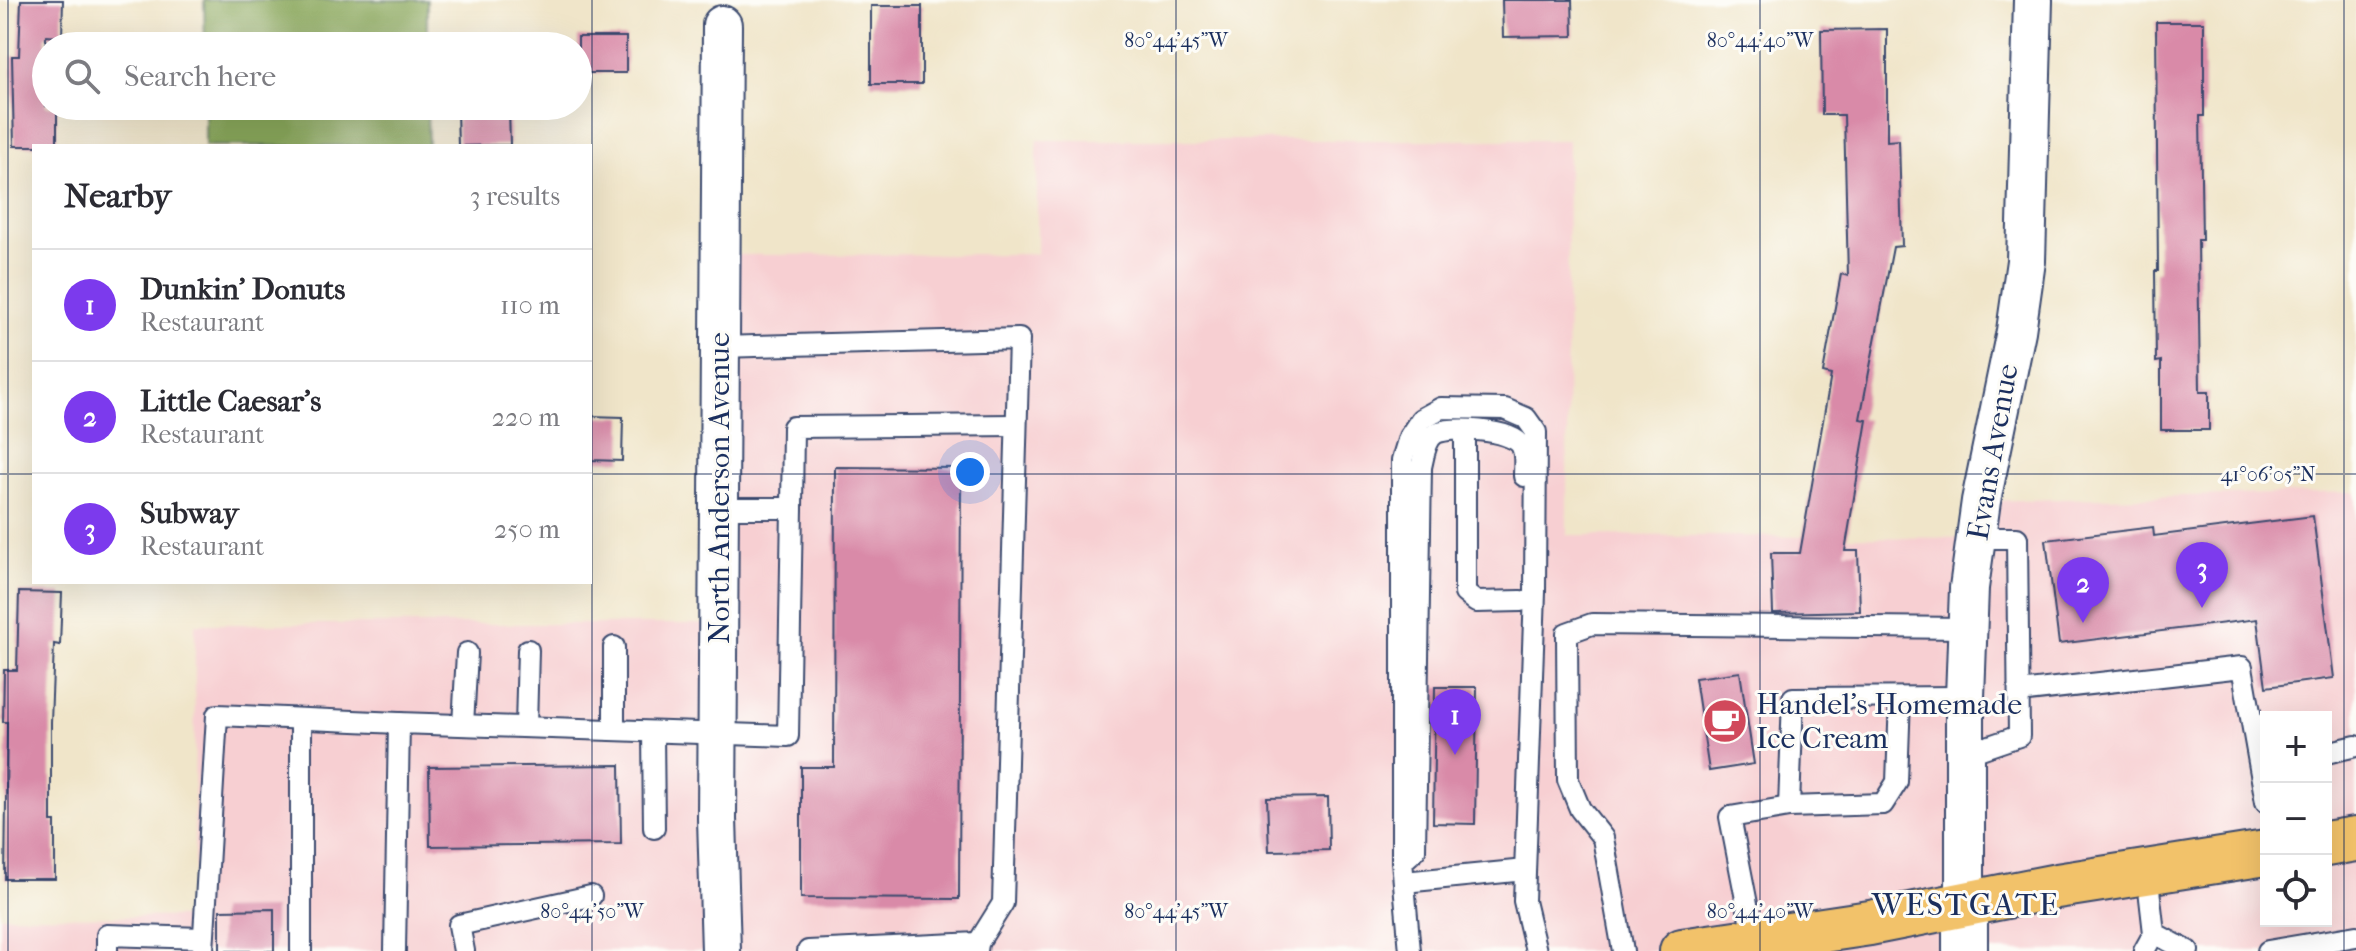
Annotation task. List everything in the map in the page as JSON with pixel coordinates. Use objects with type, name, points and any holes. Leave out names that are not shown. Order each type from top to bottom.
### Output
[{"type":"main road","points":[[2332,843],[2356,839]]},
{"type":"main road","points":[[1682,951],[1870,923],[2260,854]]},
{"type":"street","name":"Evans Avenue","points":[[1965,904],[1967,628],[1981,501],[2016,331],[2026,261],[2033,0]]},
{"type":"street","name":"North Anderson Avenue","points":[[721,951],[718,733],[722,25]]},
{"type":"street","points":[[1965,904],[1965,951]]},
{"type":"lane","points":[[720,347],[1019,339],[1003,903],[978,947],[808,951]]},
{"type":"lane","points":[[1410,951],[1403,872],[1402,460],[1409,437],[1421,419],[1441,408],[1505,409],[1526,418],[1536,432],[1533,656],[1524,901],[1536,951]]},
{"type":"lane","points":[[107,951],[107,935],[203,944],[217,715],[788,736],[793,427],[1016,425]]},
{"type":"lane","points":[[1403,872],[1415,850],[1421,467],[1428,440],[1437,432],[1488,430],[1510,435],[1521,444],[1524,461],[1520,644],[1522,651],[1533,656]]},
{"type":"lane","points":[[1465,431],[1465,593],[1476,602],[1521,601]]},
{"type":"lane","points":[[719,508],[792,508]]},
{"type":"lane","points":[[1966,754],[2019,736],[2017,538],[1976,538]]},
{"type":"lane","points":[[1623,951],[1603,838],[1580,809],[1568,780],[1567,633],[1592,624],[1967,628]]},
{"type":"lane","points":[[614,647],[614,730]]},
{"type":"lane","points":[[526,727],[528,650]]},
{"type":"lane","points":[[463,725],[467,653]]},
{"type":"lane","points":[[2019,692],[2242,667],[2260,753]]},
{"type":"lane","points":[[1789,807],[1793,698],[1965,697]]},
{"type":"lane","points":[[1754,940],[1730,817],[1789,807],[1883,804],[1897,782],[1900,698]]},
{"type":"lane","points":[[301,720],[301,951]]},
{"type":"lane","points":[[395,951],[399,723]]},
{"type":"lane","points":[[653,732],[654,828]]},
{"type":"lane","points":[[2332,752],[2356,746]]},
{"type":"lane","points":[[1403,872],[1525,870]]},
{"type":"lane","points":[[2147,872],[2149,942],[2188,951]]},
{"type":"lane","points":[[464,951],[459,925],[591,896]]},
{"type":"lane","points":[[2268,951],[2356,936]]},
{"type":"shaded area","points":[[1037,140],[1568,140],[1567,535],[1976,538],[1981,501],[2356,492],[2356,951],[0,951],[0,916],[194,917],[195,624],[718,624],[721,255],[1037,254]]},
{"type":"green space","points":[[204,0],[427,0],[427,32],[205,32]]},
{"type":"green space","points":[[205,120],[427,120],[428,144],[205,144]]},
{"type":"building","points":[[21,0],[63,0],[62,32],[32,32],[32,120],[57,120],[57,144],[14,146],[12,56],[19,56]]},
{"type":"building","points":[[1502,0],[1572,0],[1573,36],[1503,37]]},
{"type":"building","points":[[871,6],[922,6],[922,84],[871,84]]},
{"type":"building","points":[[2156,22],[2204,22],[2204,116],[2200,116],[2202,240],[2198,240],[2200,392],[2209,392],[2209,430],[2161,430],[2161,361],[2156,362]]},
{"type":"building","points":[[1887,29],[1887,141],[1899,140],[1902,246],[1893,247],[1860,419],[1867,420],[1845,551],[1858,551],[1860,611],[1773,613],[1771,553],[1800,553],[1831,375],[1823,373],[1841,274],[1848,276],[1844,115],[1822,115],[1821,30]]},
{"type":"building","points":[[592,37],[626,37],[626,73],[592,73]]},
{"type":"building","points":[[457,120],[509,120],[510,144],[458,144]]},
{"type":"building","points":[[592,416],[623,417],[622,461],[592,460]]},
{"type":"building","points":[[835,467],[961,468],[959,899],[801,898],[801,767],[834,767]]},
{"type":"building","points":[[2313,516],[2334,678],[2266,687],[2257,619],[2059,644],[2046,540],[2153,527],[2154,536]]},
{"type":"building","points":[[19,592],[62,593],[60,645],[54,644],[51,722],[51,822],[55,822],[55,879],[5,879],[7,722],[3,722],[4,670],[17,670]]},
{"type":"building","name":"Handel's Homemade Ice Cream","points":[[1740,672],[1754,764],[1709,771],[1695,678]]},
{"type":"building","points":[[1435,687],[1477,687],[1475,824],[1433,823]]},
{"type":"building","points":[[620,765],[621,844],[430,846],[429,767]]},
{"type":"building","points":[[1328,797],[1329,850],[1269,851],[1267,798]]},
{"type":"building","points":[[274,909],[274,951],[220,951],[220,910]]},
{"type":"place","name":"Subway","points":[[2202,608]]},
{"type":"place","name":"Little Caesar's","points":[[2083,623]]},
{"type":"place","name":"Handel's Homemade Ice Cream","points":[[1725,721]]},
{"type":"place","name":"Dunkin' Donuts","points":[[1455,755]]},
{"type":"district","name":"WESTGATE","points":[[1966,904]]}]
